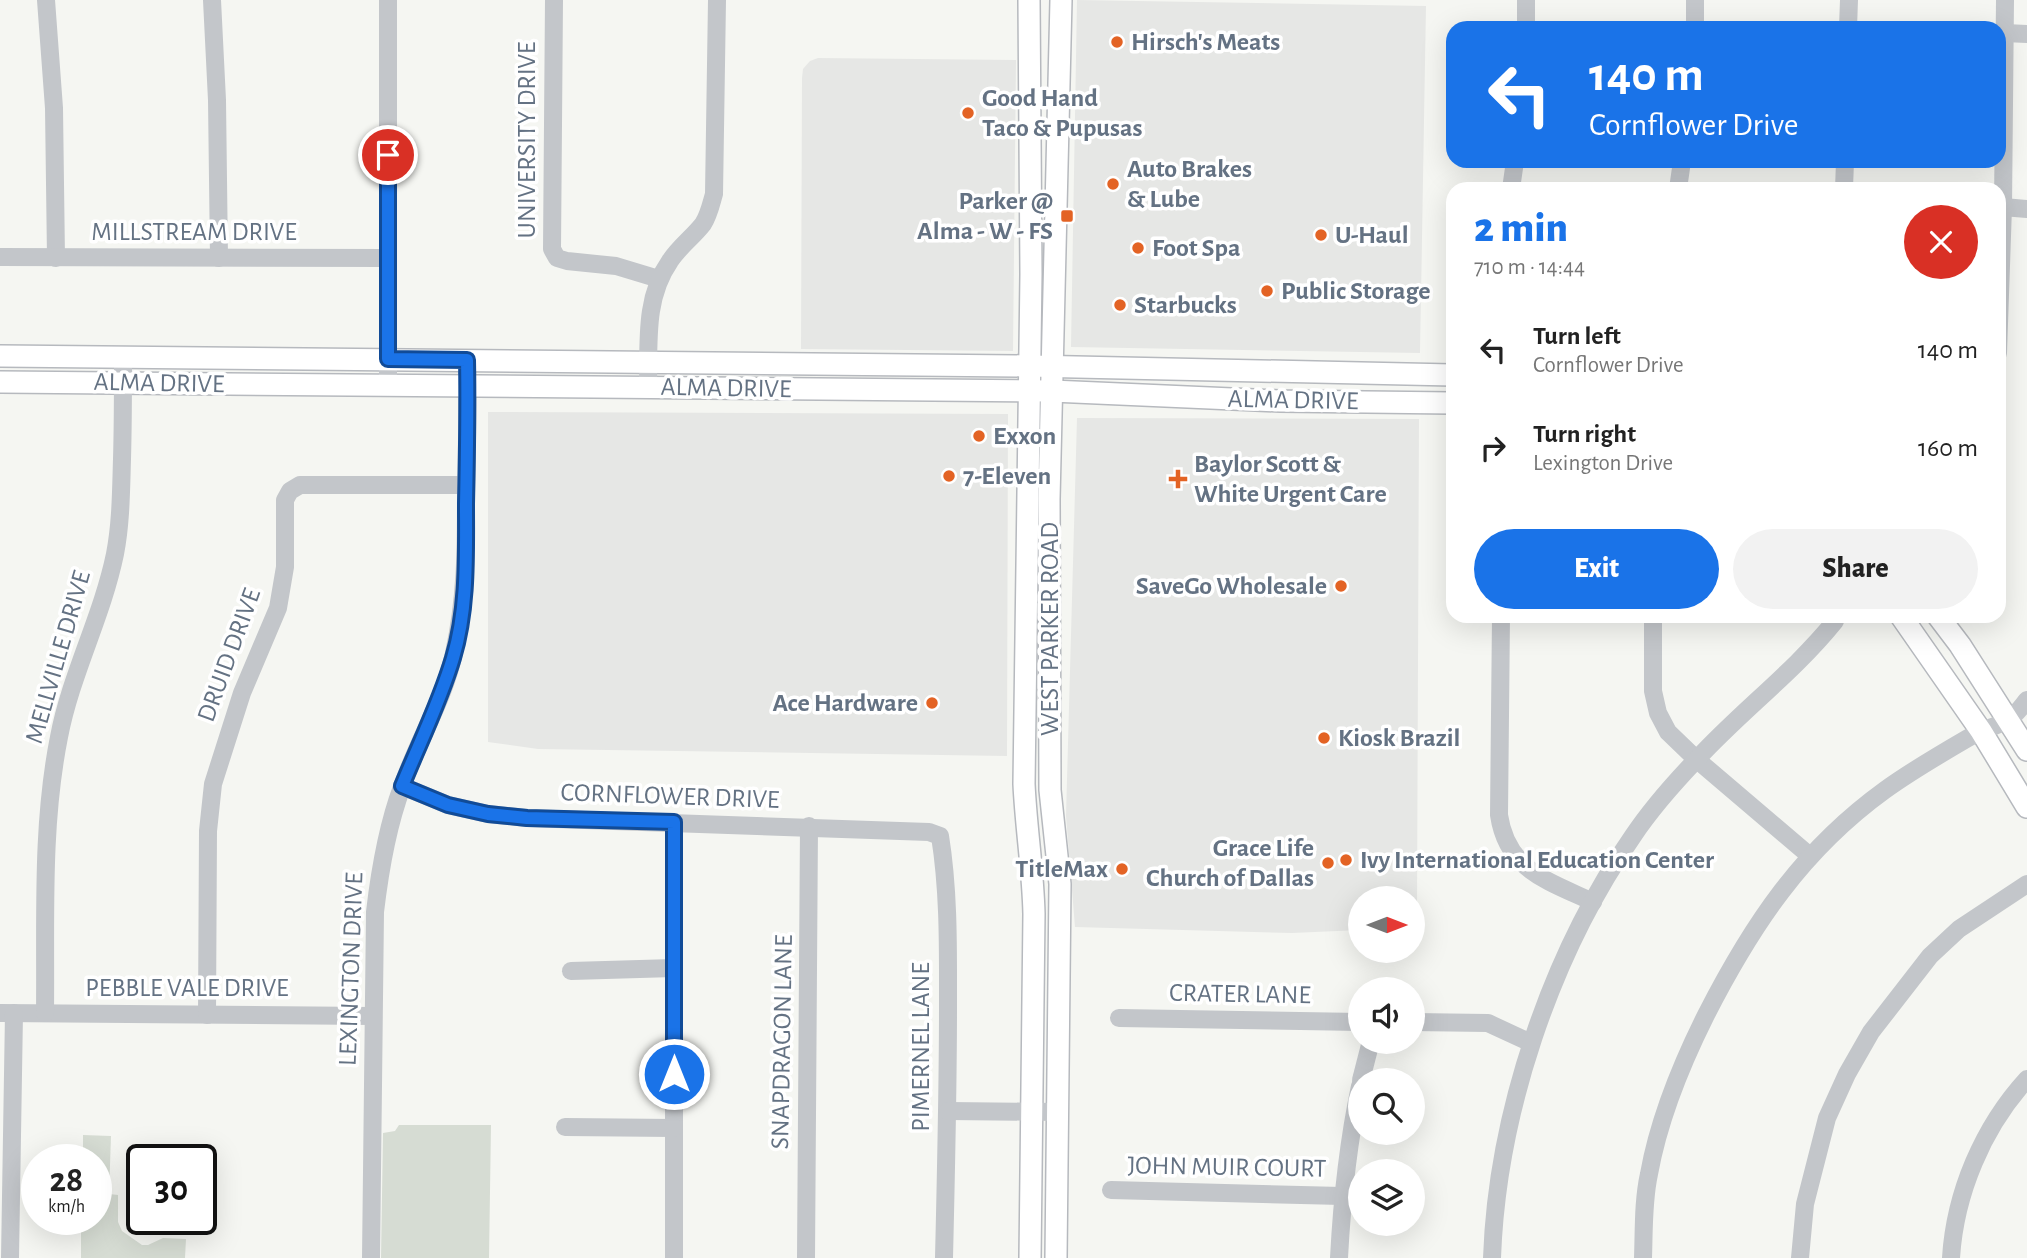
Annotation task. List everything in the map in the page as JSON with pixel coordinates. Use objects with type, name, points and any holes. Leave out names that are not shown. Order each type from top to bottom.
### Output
[{"type":"main road","name":"WEST PARKER ROAD","points":[[1029,0],[1031,178],[1025,806],[1034,914],[1030,1258]]},
{"type":"main road","name":"WEST PARKER ROAD","points":[[1056,1258],[1059,884],[1050,790],[1049,499],[1061,0]]},
{"type":"main road","points":[[1029,24],[1061,24]]},
{"type":"main road","points":[[1031,178],[1056,178]]},
{"type":"main road","name":"ALMA DRIVE","points":[[0,356],[649,361],[1446,375]]},
{"type":"main road","points":[[844,390],[845,365]]},
{"type":"main road","points":[[1280,372],[1280,401]]},
{"type":"main road","name":"ALMA DRIVE","points":[[0,382],[1052,391],[1280,401],[1446,403]]},
{"type":"main road","points":[[1027,592],[1049,593]]},
{"type":"main road","points":[[1906,623],[1981,731],[2027,807]]},
{"type":"main road","points":[[1944,623],[1961,645],[2027,750]]},
{"type":"main road","points":[[1025,736],[1051,739]]},
{"type":"main road","points":[[1034,914],[1059,917]]},
{"type":"street","points":[[46,0],[54,108],[56,258]]},
{"type":"street","points":[[212,0],[217,100],[219,258]]},
{"type":"street","points":[[388,0],[388,386]]},
{"type":"street","name":"UNIVERSITY DRIVE","points":[[554,0],[552,249],[557,258],[567,261],[616,266],[659,279]]},
{"type":"street","points":[[648,387],[649,325],[652,300],[659,279],[670,260],[703,224],[714,194],[717,0]]},
{"type":"street","points":[[1526,0],[1526,21]]},
{"type":"street","points":[[1695,0],[1695,21]]},
{"type":"street","points":[[1848,21],[1849,0]]},
{"type":"street","points":[[2005,0],[2005,21]]},
{"type":"street","points":[[2006,33],[2027,34]]},
{"type":"street","points":[[2006,206],[2027,209]]},
{"type":"street","name":"MILLSTREAM DRIVE","points":[[0,257],[388,258]]},
{"type":"street","name":"MELLVILLE DRIVE","points":[[46,1013],[47,828],[50,796],[66,705],[106,587],[119,533],[123,358]]},
{"type":"street","name":"LEXINGTON DRIVE","points":[[371,1258],[375,912],[382,861],[402,786],[442,693],[454,656],[466,584],[467,360]]},
{"type":"street","name":"DRUID DRIVE","points":[[207,1014],[208,831],[213,784],[242,693],[278,608],[285,567],[285,500],[290,491],[300,485],[466,485]]},
{"type":"street","points":[[1501,623],[1499,815],[1502,830],[1520,862],[1536,876],[1593,902]]},
{"type":"street","points":[[1653,623],[1653,691],[1658,713],[1668,732],[1810,856]]},
{"type":"street","points":[[1492,1258],[1502,1163],[1531,1043],[1566,955],[1593,902],[1633,836],[1696,759],[1742,712],[1784,676],[1834,623]]},
{"type":"street","points":[[1643,1258],[1648,1175],[1663,1119],[1683,1062],[1757,925],[1810,856],[1844,822],[1926,762],[1981,731],[2009,720],[2027,700]]},
{"type":"street","name":"CORNFLOWER DRIVE","points":[[402,786],[448,805],[488,814],[527,818],[808,826],[929,832],[940,836]]},
{"type":"street","points":[[674,822],[674,1258]]},
{"type":"street","name":"SNAPDRAGON LANE","points":[[806,1258],[808,826]]},
{"type":"street","name":"PIMERNEL LANE","points":[[940,836],[947,905],[948,1111],[944,1258]]},
{"type":"street","points":[[1800,1258],[1805,1204],[1827,1118],[1847,1074],[1871,1032],[1930,956],[1959,929],[2027,884]]},
{"type":"street","points":[[571,971],[674,968]]},
{"type":"street","points":[[7,1013],[10,1258]]},
{"type":"street","name":"PEBBLE VALE DRIVE","points":[[7,1013],[373,1016]]},
{"type":"street","name":"CRATER LANE","points":[[1119,1018],[1348,1022]]},
{"type":"street","points":[[1425,1023],[1488,1023],[1531,1043]]},
{"type":"street","points":[[1951,1258],[1957,1212],[1966,1181],[2000,1113],[2027,1079]]},
{"type":"street","points":[[948,1111],[1057,1112]]},
{"type":"street","points":[[565,1127],[674,1128]]},
{"type":"street","points":[[1339,1258],[1342,1196],[1349,1145]]},
{"type":"street","name":"JOHN MUIR COURT","points":[[1111,1190],[1342,1196]]},
{"type":"shaded area","points":[[1077,0],[1426,6],[1420,353],[1071,347]]},
{"type":"shaded area","points":[[818,58],[1016,60],[1013,351],[801,349],[802,78],[803,69],[810,61]]},
{"type":"shaded area","points":[[488,412],[1008,414],[1007,756],[538,749],[488,742]]},
{"type":"shaded area","points":[[1077,418],[1419,419],[1417,886],[1348,886],[1348,931],[1292,933],[1075,927],[1066,816]]},
{"type":"shaded area","points":[[399,1125],[491,1125],[489,1258],[381,1258],[383,1133],[395,1131]]},
{"type":"shaded area","points":[[83,1135],[111,1136],[111,1144],[83,1144]]},
{"type":"shaded area","points":[[112,1194],[118,1195],[118,1222],[122,1231],[142,1245],[163,1238],[186,1239],[185,1258],[81,1258],[81,1235],[112,1235]]},
{"type":"place","name":"Hirsch's Meats","points":[[1117,42]]},
{"type":"place","name":"Good Hand Taco & Pupusas","points":[[968,113]]},
{"type":"place","name":"Auto Brakes & Lube","points":[[1113,184]]},
{"type":"place","name":"Parker @ Alma - W - FS","points":[[1067,216]]},
{"type":"place","name":"U-Haul","points":[[1321,235]]},
{"type":"place","name":"Foot Spa","points":[[1138,248]]},
{"type":"place","name":"Public Storage","points":[[1267,291]]},
{"type":"place","name":"Starbucks","points":[[1120,305]]},
{"type":"place","name":"Exxon","points":[[979,436]]},
{"type":"place","name":"7-Eleven","points":[[949,476]]},
{"type":"place","name":"Baylor Scott & White Urgent Care","points":[[1178,479]]},
{"type":"place","name":"SaveGo Wholesale","points":[[1341,586]]},
{"type":"place","name":"Ace Hardware","points":[[932,703]]},
{"type":"place","name":"Kiosk Brazil","points":[[1324,738]]},
{"type":"place","name":"Ivy International Education Center","points":[[1346,860]]},
{"type":"place","name":"Grace Life Church of Dallas","points":[[1328,863]]},
{"type":"place","name":"TitleMax","points":[[1122,869]]},
{"type":"route","points":[[388,155],[388,359],[467,360],[466,584],[454,656],[442,693],[402,786],[448,805],[488,814],[527,818],[674,822],[674,1074]]}]
